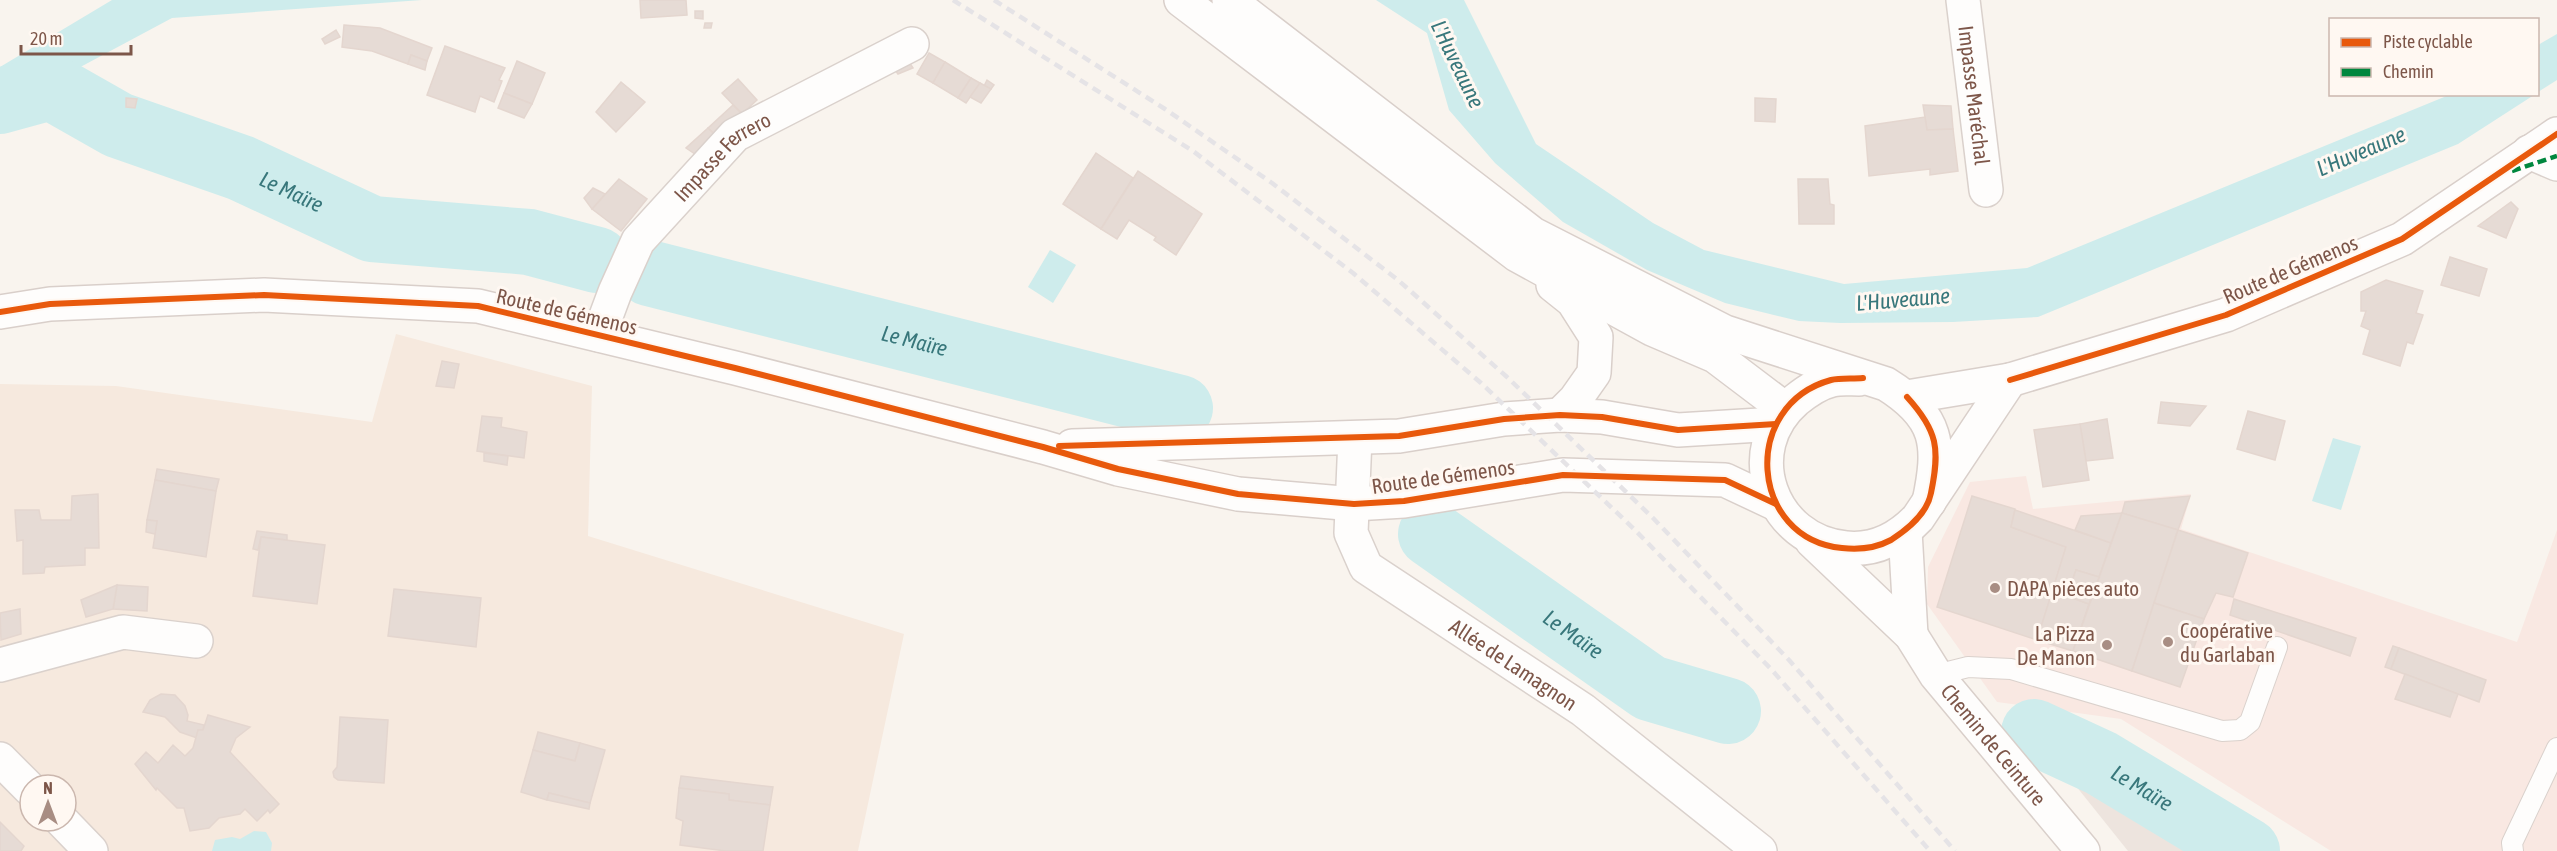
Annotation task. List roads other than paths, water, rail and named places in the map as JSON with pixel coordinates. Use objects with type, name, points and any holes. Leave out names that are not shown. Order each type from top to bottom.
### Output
[{"type":"main road","points":[[1181,0],[1484,213],[1533,234],[1725,332],[1886,384],[1907,397],[1924,416],[1936,443],[1936,469],[1929,502]]},
{"type":"main road","points":[[1229,0],[1484,213],[1517,255],[1573,301],[1596,337],[1594,374],[1575,400],[1560,415]]},
{"type":"main road","name":"Impasse Maréchal","points":[[1963,0],[1986,190]]},
{"type":"main road","name":"Impasse Ferrero","points":[[599,335],[615,292],[638,242],[735,135],[912,44]]},
{"type":"main road","name":"Route de Gémenos","points":[[1907,397],[2010,380],[2226,315],[2402,239],[2543,158],[2557,134]]},
{"type":"main road","points":[[1517,255],[1652,330],[1715,356],[1780,416]]},
{"type":"main road","name":"Route de Gémenos","points":[[0,312],[50,304],[264,295],[478,306],[1043,447],[1118,469],[1238,494],[1354,504],[1404,501],[1563,475],[1725,480],[1776,504]]},
{"type":"main road","points":[[1863,378],[1831,380],[1806,392],[1780,416],[1768,443],[1766,464],[1768,484],[1776,504],[1789,523],[1808,537],[1832,547],[1858,549],[1883,544],[1905,531],[1929,502],[2010,380]]},
{"type":"main road","name":"Route de Gémenos","points":[[1043,447],[1399,436],[1504,419],[1560,415],[1602,417],[1678,430],[1780,416]]},
{"type":"main road","name":"Allée de Lamagnon","points":[[1355,438],[1351,533],[1366,567],[1583,710],[1760,851]]},
{"type":"main road","name":"Chemin de Ceinture","points":[[1905,531],[1911,635]]},
{"type":"main road","name":"Chemin de Ceinture","points":[[1808,537],[1911,635],[1936,675],[2083,851]]},
{"type":"main road","points":[[0,665],[123,632],[196,641]]},
{"type":"main road","points":[[0,759],[18,777]]},
{"type":"main road","points":[[74,833],[92,851]]},
{"type":"lane","points":[[1936,675],[1968,667],[2011,669],[2222,731],[2240,730],[2250,722],[2277,647]]},
{"type":"lane","points":[[2513,851],[2512,843],[2557,748]]},
{"type":"water","points":[[112,0],[422,0],[172,18],[0,110],[0,67]]},
{"type":"water","name":"L'Huveaune","points":[[1376,0],[1464,0],[1536,144],[1653,223],[1704,250],[1844,284],[2027,268],[2447,96],[2532,96],[2458,144],[2038,317],[1953,322],[1799,321],[1725,303],[1647,270],[1563,222],[1495,163],[1449,110],[1427,33]]},
{"type":"water","points":[[2557,34],[2557,80],[2539,91],[2539,44]]},
{"type":"water","points":[[1050,250],[1076,265],[1053,303],[1028,287]]},
{"type":"water","points":[[2333,438],[2361,446],[2341,510],[2312,501]]},
{"type":"water","points":[[254,831],[266,832],[272,843],[271,851],[212,851],[215,840],[232,837],[240,839]]},
{"type":"waterway","name":"Le Maïre","points":[[0,101],[51,87],[118,125],[241,168],[372,229],[529,242],[597,260]]},
{"type":"waterway","name":"Le Maïre","points":[[649,273],[1180,408]]},
{"type":"waterway","name":"Le Maïre","points":[[1431,534],[1650,688],[1728,711]]},
{"type":"waterway","name":"Le Maïre","points":[[2034,732],[2101,763],[2247,851]]},
{"type":"railway","points":[[953,0],[1193,151],[1353,273],[1481,383],[1634,529],[1771,669],[1930,851]]},
{"type":"railway","points":[[994,0],[1165,109],[1272,183],[1398,280],[1507,377],[1653,518],[1789,660],[1955,851]]},
{"type":"place","name":"DAPA pièces auto","points":[[1995,588]]},
{"type":"place","name":"Coopérative du Garlaban","points":[[2168,642]]},
{"type":"place","name":"La Pizza De Manon","points":[[2107,645]]}]
